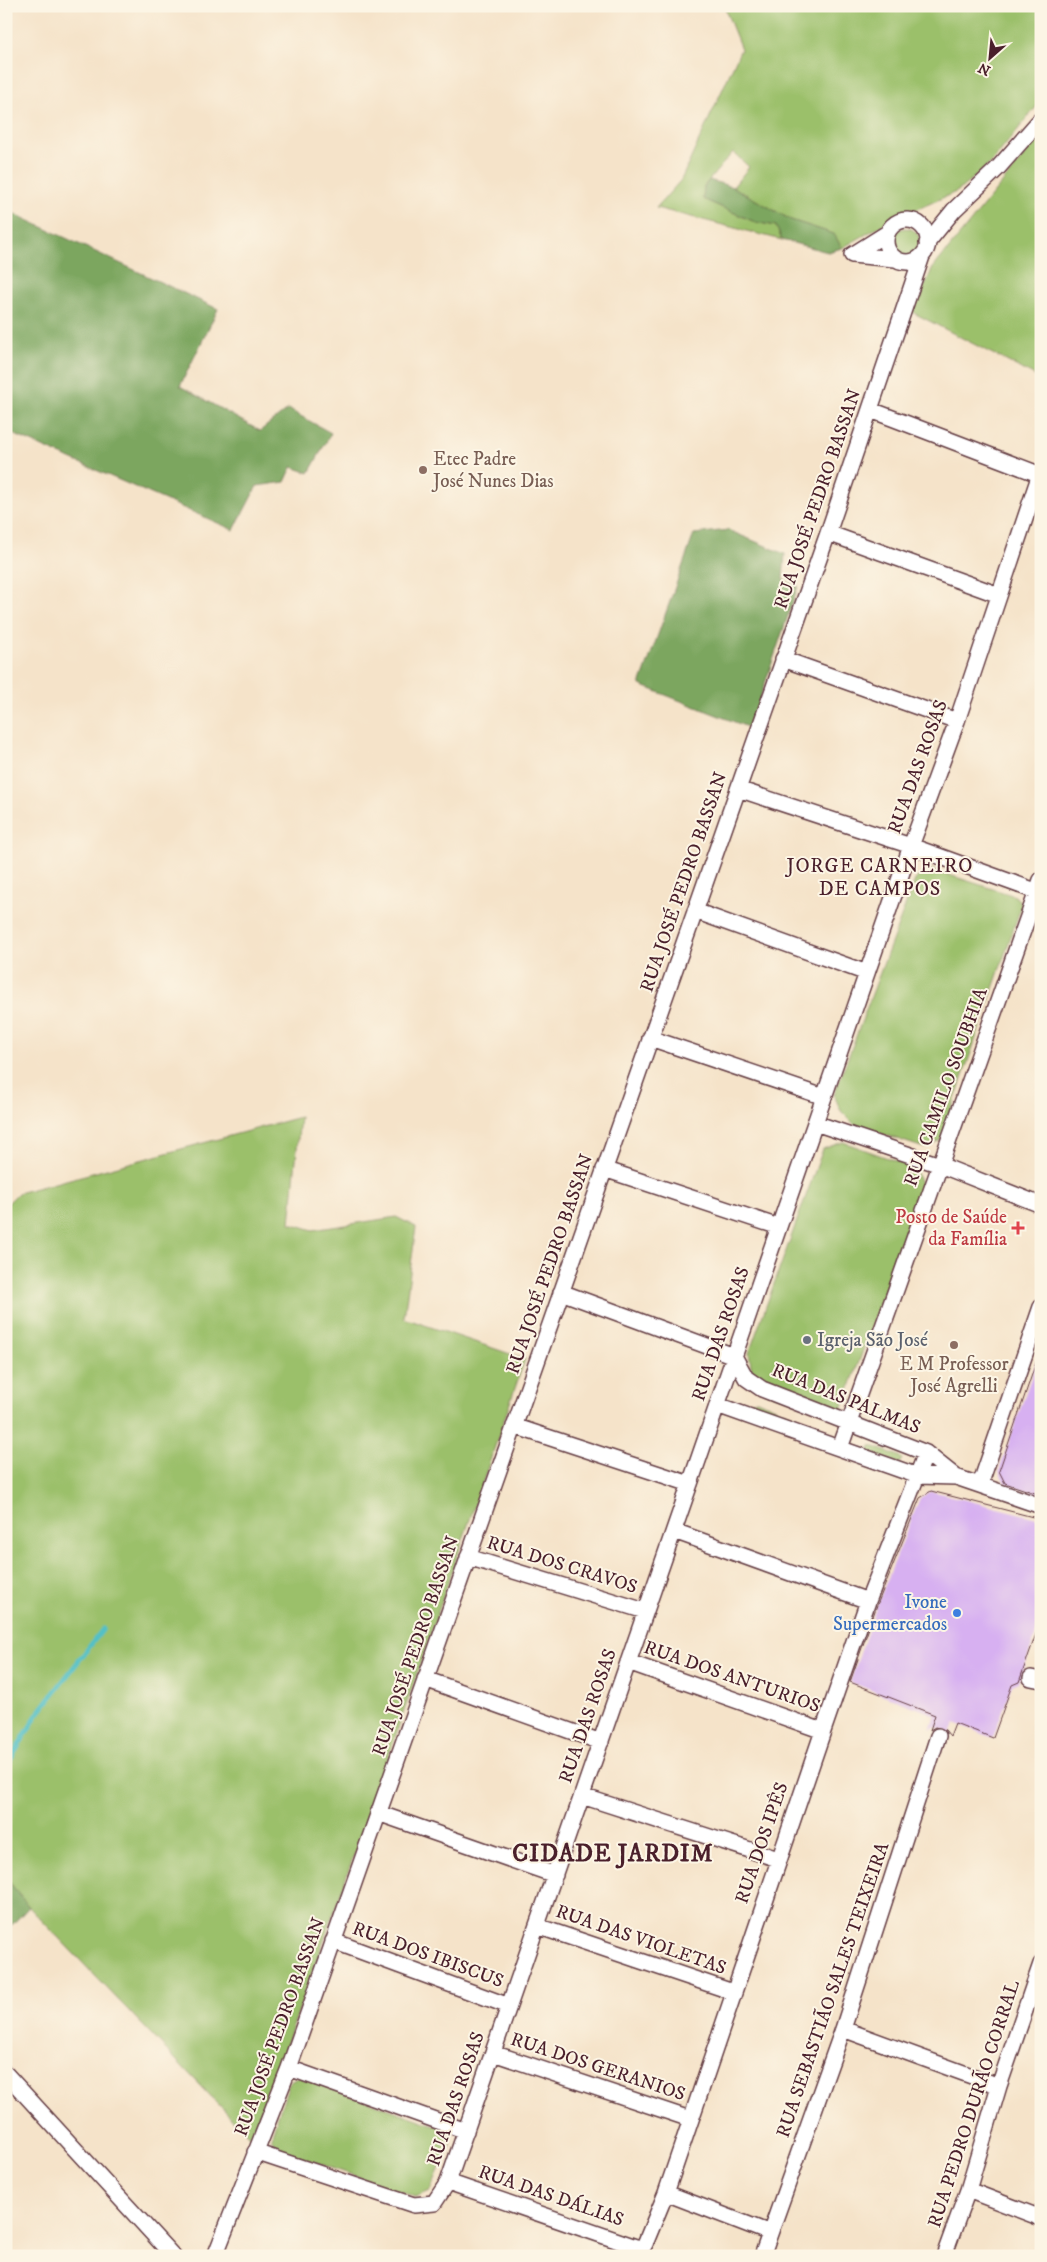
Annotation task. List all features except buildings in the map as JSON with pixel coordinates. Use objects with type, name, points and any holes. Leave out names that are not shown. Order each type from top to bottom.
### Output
[{"type":"street","points":[[920,253],[924,229],[918,224],[904,220],[892,227],[888,233],[852,255],[895,259],[902,262],[920,253],[954,210],[997,169],[1041,119]]},
{"type":"street","points":[[918,224],[954,210]]},
{"type":"street","points":[[888,233],[886,247],[895,259]]},
{"type":"street","name":"RUA JOSÉ PEDRO BASSAN","points":[[216,2256],[289,2068],[871,410],[913,282],[920,253]]},
{"type":"street","points":[[871,410],[1040,474]]},
{"type":"street","name":"RUA DAS ROSAS","points":[[255,2152],[414,2206],[434,2203],[448,2182],[911,846],[957,720],[1040,474]]},
{"type":"street","points":[[828,533],[999,595]]},
{"type":"street","points":[[783,659],[957,720]]},
{"type":"street","points":[[738,789],[1039,888]]},
{"type":"street","name":"RUA CAMILO SOUBHIA","points":[[840,1448],[1039,888]]},
{"type":"street","points":[[695,911],[867,973]]},
{"type":"street","points":[[650,1038],[824,1097]]},
{"type":"street","points":[[815,1123],[940,1165],[1041,1204]]},
{"type":"street","points":[[604,1169],[779,1227]]},
{"type":"street","points":[[561,1292],[734,1356]]},
{"type":"street","points":[[980,1485],[1041,1307]]},
{"type":"street","name":"RUA DAS PALMAS","points":[[734,1356],[746,1378],[762,1389],[926,1452],[956,1477]]},
{"type":"street","points":[[717,1405],[918,1476],[956,1477],[1041,1506]]},
{"type":"street","points":[[514,1426],[690,1484]]},
{"type":"street","name":"RUA DOS IPÊS","points":[[642,2248],[646,2244],[666,2193],[822,1730],[868,1601],[926,1452]]},
{"type":"street","points":[[674,1531],[868,1601]]},
{"type":"street","name":"RUA DOS CRAVOS","points":[[468,1557],[645,1611]]},
{"type":"street","name":"RUA DOS ANTURIOS","points":[[628,1662],[822,1730]]},
{"type":"street","points":[[425,1679],[601,1742]]},
{"type":"street","name":"RUA SEBASTIÃO SALES TEIXEIRA","points":[[762,2256],[843,2029],[938,1736]]},
{"type":"street","points":[[582,1796],[778,1859]]},
{"type":"street","points":[[378,1813],[554,1875]]},
{"type":"street","name":"RUA DAS VIOLETAS","points":[[537,1926],[733,1992]]},
{"type":"street","name":"RUA DOS IBISCUS","points":[[333,1941],[509,2006]]},
{"type":"street","name":"RUA PEDRO DURÃO CORRAL","points":[[944,2256],[968,2190],[999,2086],[1041,1964]]},
{"type":"street","points":[[843,2029],[999,2086]]},
{"type":"street","name":"RUA DOS GERANIOS","points":[[493,2053],[690,2119]]},
{"type":"street","points":[[289,2068],[466,2131]]},
{"type":"street","points":[[6,2074],[173,2256]]},
{"type":"street","name":"RUA DAS DÁLIAS","points":[[448,2182],[642,2248]]},
{"type":"street","points":[[968,2190],[1041,2218]]},
{"type":"street","points":[[666,2193],[770,2233]]},
{"type":"green space","points":[[724,6],[1041,6],[1041,101],[990,164],[958,191],[884,224],[842,248],[833,234],[791,220],[733,187],[749,167],[733,152],[704,186],[703,199],[755,222],[776,226],[782,240],[656,208],[681,180],[741,49]]},
{"type":"green space","points":[[1041,135],[1041,379],[912,312],[933,268]]},
{"type":"green space","points":[[709,180],[733,187],[791,220],[834,234],[842,248],[828,252],[782,240],[776,226],[755,222],[703,199],[704,187]]},
{"type":"green space","points":[[6,210],[218,309],[180,386],[260,431],[288,409],[331,433],[309,473],[292,467],[285,482],[257,486],[234,530],[6,431]]},
{"type":"green space","points":[[906,228],[916,232],[920,242],[916,252],[906,256],[896,252],[892,242],[896,232]]},
{"type":"green space","points":[[728,530],[785,554],[783,580],[798,586],[750,728],[640,685],[694,534]]},
{"type":"green space","points":[[927,868],[1015,896],[1022,904],[941,1140],[924,1148],[855,1125],[841,1111],[834,1095],[915,880]]},
{"type":"green space","points":[[300,1117],[290,1223],[313,1230],[396,1217],[416,1227],[404,1318],[525,1359],[370,1810],[279,2066],[251,2138],[29,1907],[6,1878],[6,1205],[18,1193]]},
{"type":"green space","points":[[843,1142],[913,1167],[922,1185],[841,1412],[769,1393],[752,1372],[749,1353],[823,1149]]},
{"type":"green space","points":[[757,1400],[817,1426],[816,1432],[749,1409],[751,1401]]},
{"type":"green space","points":[[872,1446],[899,1456],[902,1459],[899,1464],[868,1452]]},
{"type":"green space","points":[[6,1878],[29,1907],[6,1931]]},
{"type":"green space","points":[[298,2077],[446,2129],[451,2142],[430,2191],[416,2197],[277,2149],[271,2137],[289,2083]]},
{"type":"waterway","points":[[6,1767],[37,1715],[103,1629]]},
{"type":"place","name":"Etec Padre José Nunes Dias","points":[[423,470]]},
{"type":"place","name":"Posto de Saúde da Família","points":[[1018,1228]]},
{"type":"place","name":"Igreja São José","points":[[807,1340]]},
{"type":"place","name":"E M Professor José Agrelli","points":[[954,1345]]},
{"type":"place","name":"Ivone Supermercados","points":[[957,1613]]},
{"type":"district","name":"JORGE CARNEIRO DE CAMPOS","points":[[880,878]]},
{"type":"district","name":"CIDADE JARDIM","points":[[613,1854]]}]
